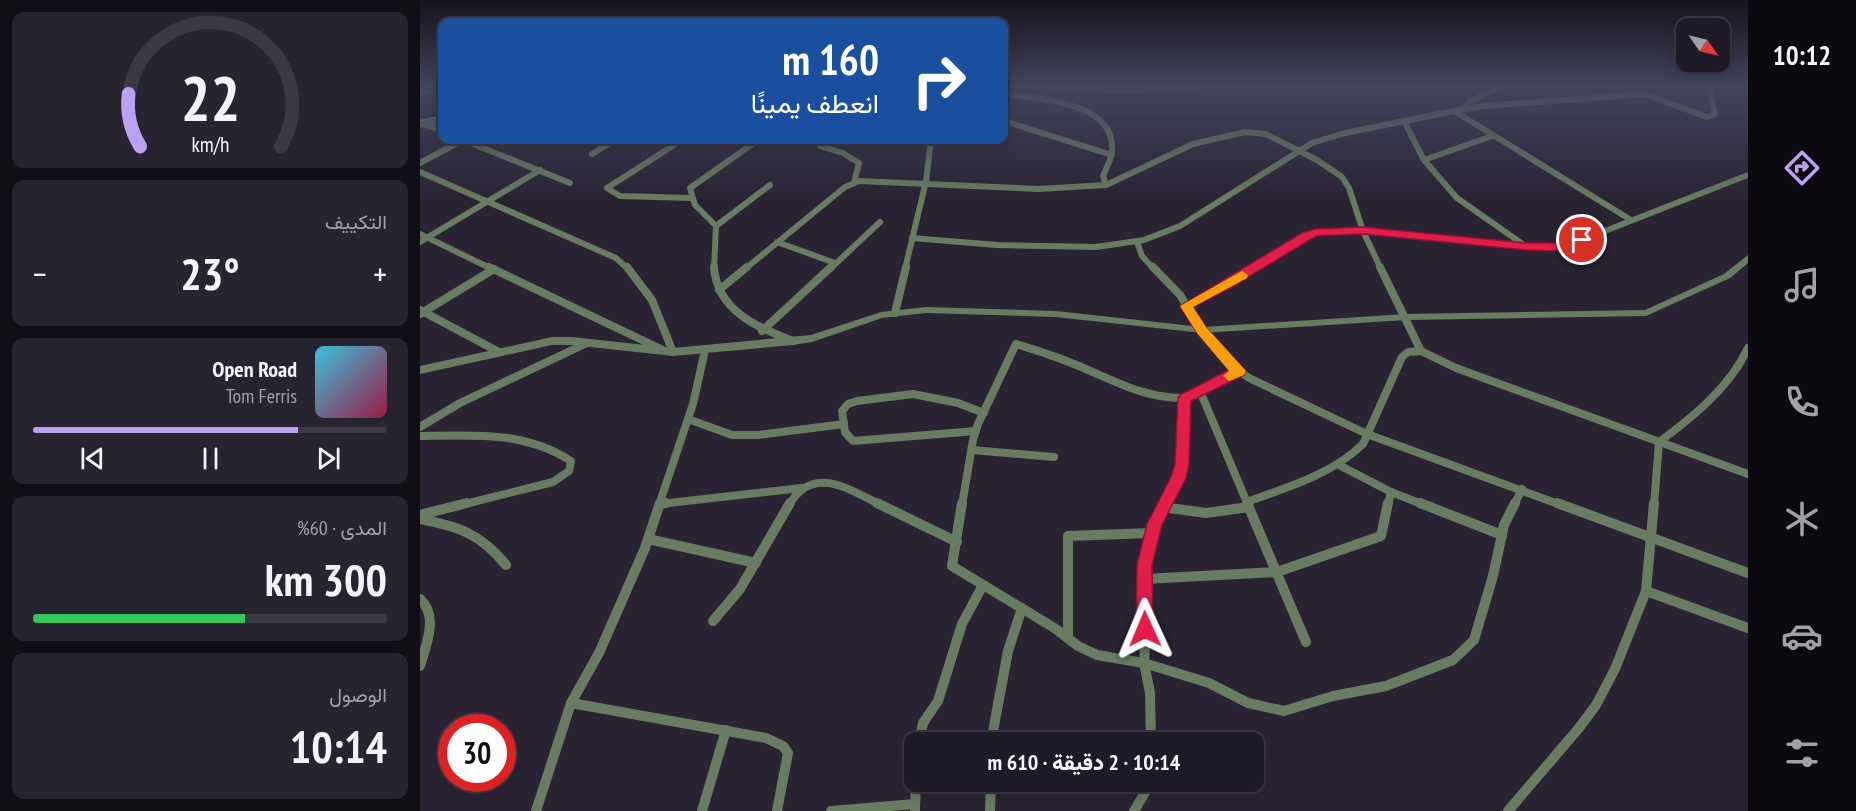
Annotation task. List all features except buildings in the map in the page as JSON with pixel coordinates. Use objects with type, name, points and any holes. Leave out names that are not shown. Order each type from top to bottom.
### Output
[{"type":"street","points":[[422,124],[438,130]]},
{"type":"street","points":[[1013,124],[1112,155]]},
{"type":"street","points":[[1106,124],[1112,155],[1103,176],[1106,185]]},
{"type":"street","points":[[912,238],[1064,247],[1114,246],[1137,242],[1180,226],[1300,150],[1328,137],[1390,124]]},
{"type":"street","points":[[1405,124],[1424,160],[1439,182],[1468,208],[1527,247]]},
{"type":"street","points":[[1474,124],[1631,220]]},
{"type":"street","points":[[719,290],[845,187],[854,183],[871,180],[926,181],[1038,189],[1106,185],[1193,144],[1245,132],[1266,134],[1300,150],[1333,169],[1342,177],[1349,188],[1363,231],[1406,317],[1420,351]]},
{"type":"street","points":[[1424,160],[1492,136]]},
{"type":"street","points":[[420,163],[456,144]]},
{"type":"street","points":[[473,144],[570,183]]},
{"type":"street","points":[[591,154],[608,144]]},
{"type":"street","points":[[676,144],[606,188],[620,196],[691,198]]},
{"type":"street","points":[[716,226],[695,207],[690,188],[752,144]]},
{"type":"street","points":[[895,313],[926,181],[931,144]]},
{"type":"street","points":[[820,146],[843,153],[860,163],[854,183]]},
{"type":"street","points":[[420,171],[616,258],[626,265],[645,288],[669,352]]},
{"type":"street","points":[[420,242],[540,171]]},
{"type":"street","points":[[1186,306],[1226,285],[1305,236],[1328,231],[1363,231],[1527,247],[1554,247],[1568,244],[1748,175]]},
{"type":"street","points":[[770,185],[716,226],[712,260],[723,300],[737,315],[762,331],[793,342]]},
{"type":"street","points":[[762,331],[880,222]]},
{"type":"street","points":[[420,234],[669,352]]},
{"type":"street","points":[[777,242],[835,263]]},
{"type":"street","points":[[1137,242],[1142,256],[1167,281],[1202,330],[1232,366],[1249,378],[1366,434],[1748,573]]},
{"type":"street","points":[[420,370],[552,341],[669,352],[793,342],[895,313],[926,310],[1056,314],[1202,330],[1406,317],[1646,313],[1727,276],[1748,258]]},
{"type":"street","points":[[422,312],[494,269]]},
{"type":"street","points":[[422,312],[499,352]]},
{"type":"street","points":[[420,427],[459,403],[587,343]]},
{"type":"street","points":[[1239,371],[1200,391],[1174,400],[1145,392],[1063,359],[1016,344],[976,431],[952,566],[1097,656],[1144,663],[1209,683],[1248,703],[1284,711],[1333,696],[1386,686],[1453,660],[1474,640],[1493,576],[1504,525],[1522,489]]},
{"type":"street","points":[[1659,442],[1674,432],[1739,367],[1748,348]]},
{"type":"street","points":[[536,811],[571,703],[599,653],[648,539],[688,419],[705,350]]},
{"type":"street","points":[[1162,507],[1197,514],[1213,514],[1248,505],[1339,465],[1353,456],[1363,444],[1402,357],[1408,352],[1420,351],[1456,368],[1748,474]]},
{"type":"street","points":[[1200,391],[1306,642]]},
{"type":"street","points":[[976,431],[853,441],[845,432],[842,411],[848,404],[913,394],[958,403],[984,413]]},
{"type":"street","points":[[1151,732],[1150,693],[1144,663],[1146,643],[1144,565],[1162,507],[1178,478],[1182,464],[1184,398]]},
{"type":"street","points":[[688,419],[732,435],[758,435],[844,424]]},
{"type":"street","points":[[420,436],[483,436],[523,440],[560,452],[571,461],[569,471],[553,482],[420,517]]},
{"type":"street","points":[[1508,811],[1596,705],[1614,669],[1646,591],[1659,442]]},
{"type":"street","points":[[972,450],[1054,457]]},
{"type":"street","points":[[1339,465],[1391,492],[1502,535]]},
{"type":"street","points":[[660,504],[801,488],[819,481],[839,485],[881,503],[957,542]]},
{"type":"street","points":[[713,621],[740,589],[801,488]]},
{"type":"street","points":[[1144,579],[1277,572],[1381,536],[1391,492]]},
{"type":"street","points":[[420,517],[481,537],[506,565]]},
{"type":"street","points":[[1068,638],[1068,536],[1152,534]]},
{"type":"street","points":[[648,539],[756,563]]},
{"type":"street","points":[[920,732],[922,722],[933,712],[939,701],[962,624],[983,585]]},
{"type":"street","points":[[1646,591],[1748,628]]},
{"type":"street","points":[[420,599],[424,601],[429,612],[430,630],[420,666]]},
{"type":"street","points":[[994,732],[1008,651],[1022,608]]},
{"type":"street","points":[[571,703],[766,738],[783,746],[788,753],[777,811]]},
{"type":"street","points":[[702,811],[726,730]]},
{"type":"street","points":[[831,811],[915,808],[916,792]]},
{"type":"street","points":[[990,811],[991,792]]},
{"type":"street","points":[[1134,811],[1145,792]]},
{"type":"slow traffic","points":[[1229,376],[1239,371],[1232,366],[1202,330],[1186,306],[1242,275]]},
{"type":"route","points":[[1145,629],[1144,565],[1155,524],[1178,478],[1182,464],[1184,398],[1239,371],[1232,366],[1202,330],[1186,306],[1315,232],[1363,231],[1527,247],[1554,247],[1582,240]]}]
